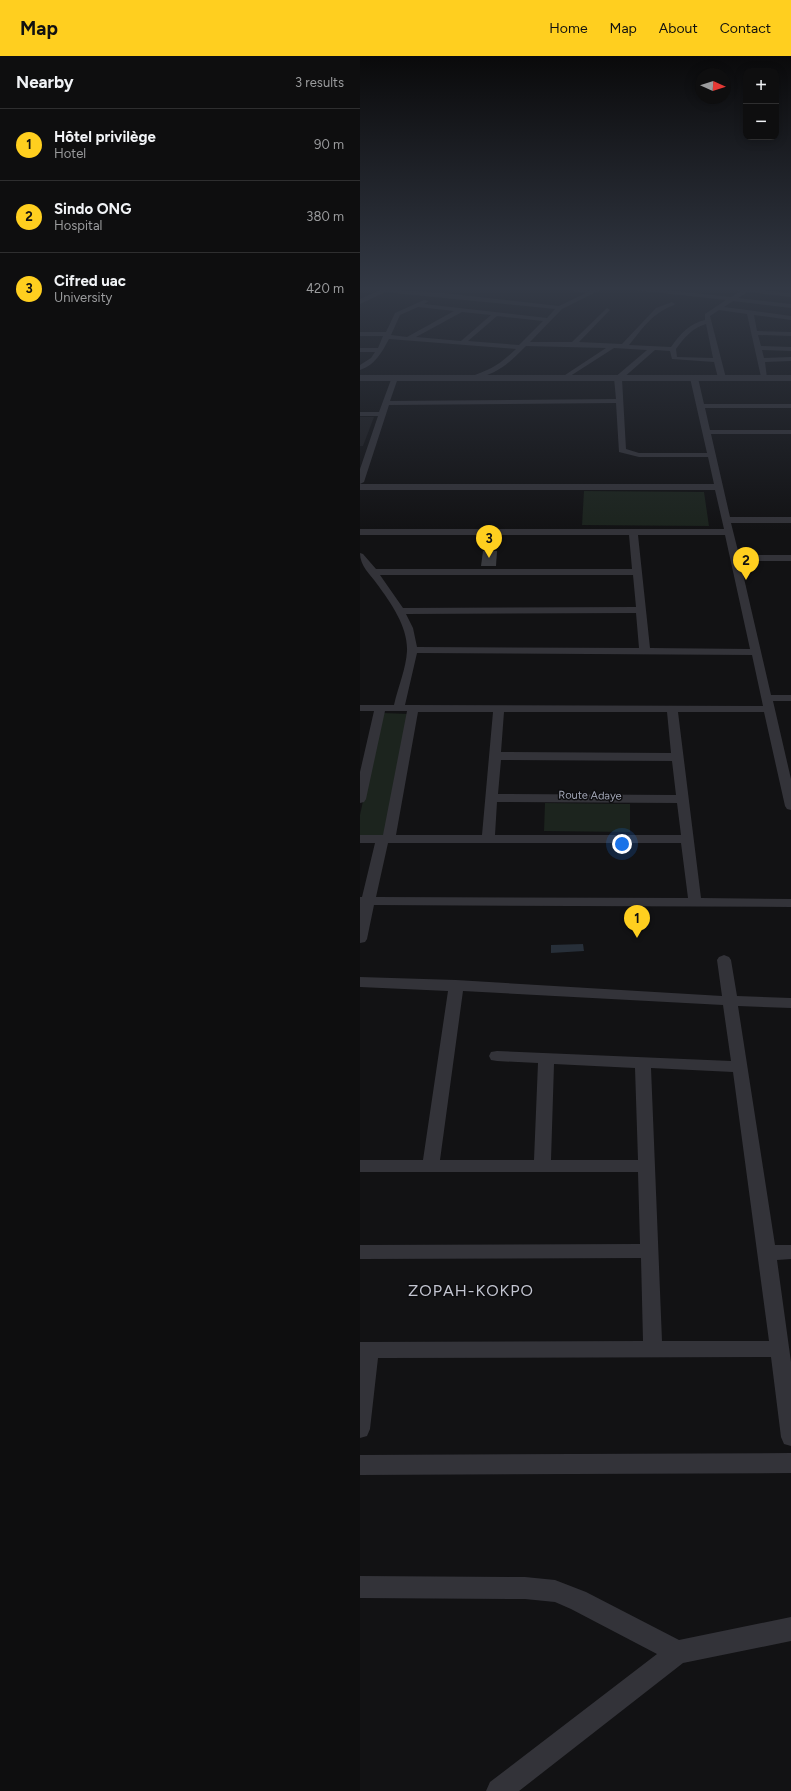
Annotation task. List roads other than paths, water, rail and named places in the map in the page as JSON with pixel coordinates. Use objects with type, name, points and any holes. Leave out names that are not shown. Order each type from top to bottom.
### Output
[{"type":"street","points":[[471,378],[491,372],[498,368]]},
{"type":"street","points":[[564,378],[579,368]]},
{"type":"street","points":[[630,368],[618,378],[618,401],[622,450],[628,453],[712,455]]},
{"type":"street","points":[[720,368],[722,378]]},
{"type":"street","points":[[763,368],[765,378]]},
{"type":"street","points":[[360,371],[372,378]]},
{"type":"street","points":[[360,378],[791,378]]},
{"type":"street","points":[[360,482],[394,378]]},
{"type":"street","points":[[694,378],[768,704],[786,760],[791,806]]},
{"type":"street","points":[[386,403],[618,401]]},
{"type":"street","points":[[700,406],[791,406]]},
{"type":"street","points":[[360,414],[382,414]]},
{"type":"street","points":[[706,432],[789,432],[791,443]]},
{"type":"street","points":[[360,448],[372,448]]},
{"type":"street","points":[[360,487],[719,487]]},
{"type":"street","points":[[726,520],[791,520]]},
{"type":"street","points":[[360,532],[729,532]]},
{"type":"street","points":[[633,532],[645,651]]},
{"type":"street","points":[[360,556],[375,572],[408,627],[412,650],[399,708]]},
{"type":"street","points":[[735,558],[791,558]]},
{"type":"street","points":[[375,572],[637,572]]},
{"type":"street","points":[[399,611],[641,610]]},
{"type":"street","points":[[412,650],[756,652]]},
{"type":"street","points":[[360,708],[672,708],[768,704],[791,698]]},
{"type":"street","points":[[360,799],[380,708]]},
{"type":"street","points":[[360,939],[364,902],[386,839],[413,708]]},
{"type":"street","points":[[488,838],[495,796],[499,708]]},
{"type":"street","points":[[672,708],[695,903]]},
{"type":"street","points":[[496,756],[678,757]]},
{"type":"street","points":[[495,796],[683,798]]},
{"type":"street","points":[[360,839],[688,839]]},
{"type":"street","points":[[364,902],[791,903]]},
{"type":"street","points":[[724,960],[767,1253],[791,1437]]},
{"type":"street","points":[[360,982],[456,985],[730,1001],[791,1002]]},
{"type":"street","points":[[431,1166],[456,985]]},
{"type":"street","points":[[497,1056],[739,1067]]},
{"type":"street","points":[[542,1166],[546,1058]]},
{"type":"street","points":[[642,1062],[653,1349]]},
{"type":"street","points":[[360,1166],[646,1166]]},
{"type":"street","points":[[360,1252],[649,1251]]},
{"type":"street","points":[[767,1253],[791,1252]]},
{"type":"street","points":[[360,1428],[364,1350],[779,1349]]},
{"type":"street","points":[[360,1465],[791,1463]]},
{"type":"street","points":[[360,1587],[525,1588],[555,1591],[578,1600],[678,1652]]},
{"type":"street","points":[[499,1791],[678,1652],[791,1630]]},
{"type":"place","name":"Cifred uac","points":[[489,558]]},
{"type":"place","name":"Sindo ONG","points":[[746,580]]},
{"type":"place","name":"Hôtel privilège","points":[[637,938]]},
{"type":"district","name":"ZOPAH-KOKPO","points":[[471,1290]]}]
